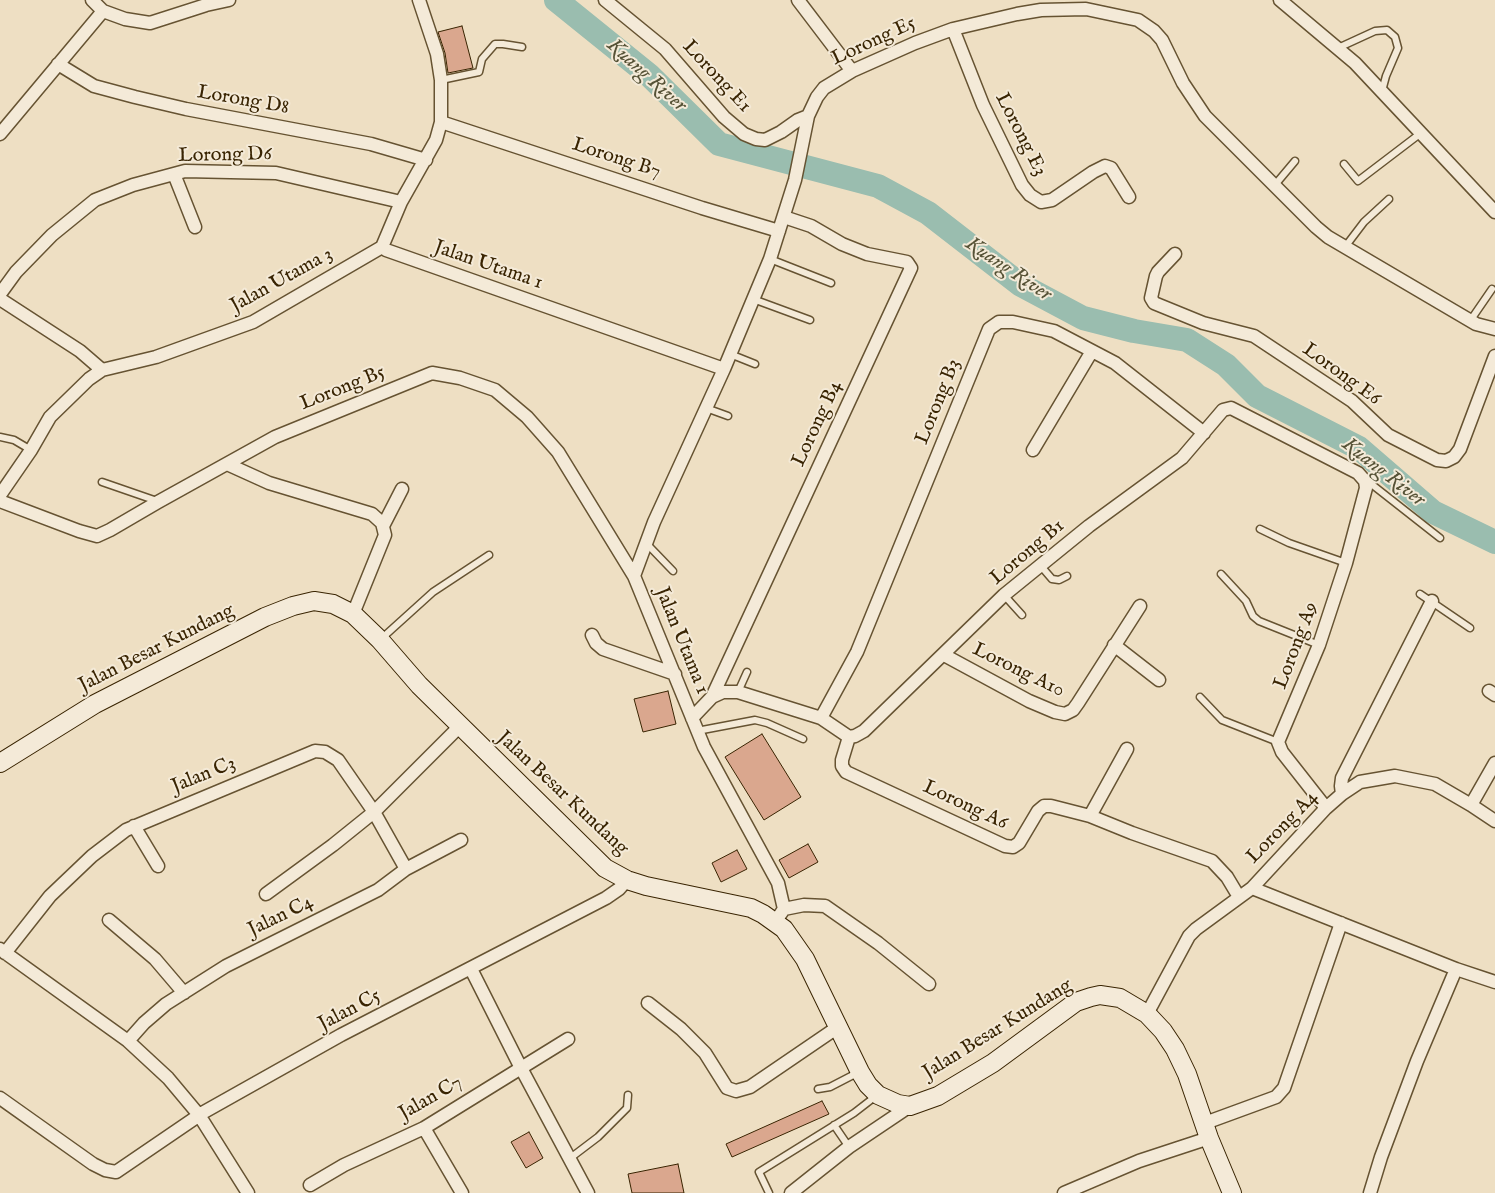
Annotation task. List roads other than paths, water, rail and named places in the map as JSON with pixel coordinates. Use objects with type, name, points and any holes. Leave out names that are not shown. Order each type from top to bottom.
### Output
[{"type":"main road","name":"Jalan Besar Kundang","points":[[0,763],[95,704],[265,617],[293,606],[314,601],[333,604],[354,614],[380,640],[419,685],[460,726],[599,862],[615,874],[627,880],[779,915],[784,929],[805,959],[860,1072],[868,1085],[878,1095],[898,1104],[910,1106],[938,1096],[993,1063],[1076,1002],[1091,997],[1110,996],[1127,1002],[1147,1014],[1163,1031],[1175,1049],[1187,1074],[1232,1193]]},
{"type":"street","points":[[92,0],[103,11],[125,19],[150,23],[204,3],[229,0]]},
{"type":"street","points":[[382,247],[401,202],[436,140],[441,122],[441,80],[437,54],[419,0]]},
{"type":"street","name":"Lorong E1","points":[[605,0],[665,49],[724,117],[744,134],[756,139],[765,140],[808,116]]},
{"type":"street","points":[[798,0],[852,71]]},
{"type":"street","points":[[1101,11],[1110,0]]},
{"type":"street","points":[[1280,0],[1355,62],[1495,212]]},
{"type":"street","name":"Lorong E5","points":[[794,180],[808,116],[817,97],[824,88],[852,71],[908,46],[954,29],[990,20],[1041,10],[1068,8],[1101,11],[1138,20],[1154,30],[1162,40],[1183,83],[1205,116],[1316,227],[1345,247],[1470,321],[1495,329]]},
{"type":"street","points":[[0,134],[103,11]]},
{"type":"street","name":"Lorong E3","points":[[954,29],[983,105],[1022,185],[1030,195],[1041,202],[1052,200],[1105,166],[1111,168],[1129,197]]},
{"type":"street","name":"Lorong D8","points":[[58,64],[94,86],[135,97],[186,109],[372,144],[426,160]]},
{"type":"street","name":"Lorong B7","points":[[441,122],[625,181],[702,208],[779,231]]},
{"type":"street","name":"Lorong D6","points":[[0,294],[16,272],[52,235],[96,200],[133,185],[174,174],[185,172],[276,173],[401,202]]},
{"type":"street","points":[[174,174],[195,227]]},
{"type":"street","name":"Jalan Utama 1","points":[[779,915],[778,883],[733,802],[698,731],[634,576],[660,508],[724,369],[770,259],[794,180]]},
{"type":"street","name":"Lorong B4","points":[[692,718],[712,697],[911,268],[907,262],[867,254],[842,244],[811,226],[784,217]]},
{"type":"street","name":"Jalan Utama 1","points":[[382,247],[724,369]]},
{"type":"street","name":"Jalan Utama 3","points":[[0,495],[31,450],[50,417],[89,379],[102,370],[156,357],[253,322],[382,247]]},
{"type":"street","name":"Lorong E6","points":[[1175,254],[1156,276],[1151,298],[1154,303],[1203,323],[1254,336],[1352,401],[1388,435],[1437,460],[1446,461],[1454,458],[1460,449],[1495,356]]},
{"type":"street","points":[[0,299],[80,351],[102,370]]},
{"type":"street","name":"Lorong B3","points":[[821,718],[857,652],[989,329],[999,322],[1013,322],[1054,331],[1115,362],[1204,433]]},
{"type":"street","points":[[1033,450],[1092,351]]},
{"type":"street","name":"Lorong B5","points":[[0,501],[97,536],[275,438],[432,373],[460,378],[495,390],[527,416],[558,452],[634,576]]},
{"type":"street","name":"Lorong B1","points":[[850,737],[864,731],[1004,595],[1089,526],[1182,458],[1223,410],[1231,408],[1358,473],[1365,482]]},
{"type":"street","points":[[227,464],[269,483],[372,514],[382,523],[385,535],[354,614]]},
{"type":"street","name":"Lorong A9","points":[[1278,742],[1319,645],[1346,563],[1366,488],[1365,482]]},
{"type":"street","points":[[383,526],[402,489]]},
{"type":"street","points":[[1342,794],[1342,778],[1432,601]]},
{"type":"street","name":"Lorong A10","points":[[944,655],[1028,701],[1065,714],[1073,710],[1078,703],[1140,606]]},
{"type":"street","points":[[592,635],[596,643],[603,649],[675,674]]},
{"type":"street","points":[[1114,645],[1159,680]]},
{"type":"street","points":[[712,697],[723,692],[738,692],[821,718],[850,737]]},
{"type":"street","name":"Jalan C4","points":[[266,894],[374,812],[460,726]]},
{"type":"street","name":"Lorong A6","points":[[850,737],[842,760],[842,766],[846,772],[1005,846],[1012,847],[1019,843],[1038,811],[1044,806],[1051,806],[1090,816],[1212,862],[1226,877],[1239,897]]},
{"type":"street","points":[[1278,742],[1282,752],[1326,808]]},
{"type":"street","points":[[1090,816],[1127,749]]},
{"type":"street","name":"Jalan C3","points":[[2,951],[72,874],[92,856],[134,826],[314,751],[325,752],[338,760],[374,812],[406,869]]},
{"type":"street","points":[[1471,805],[1495,763]]},
{"type":"street","name":"Lorong A4","points":[[1147,1014],[1190,936],[1196,929],[1252,888],[1326,808],[1360,782],[1395,776],[1435,784],[1495,821]]},
{"type":"street","points":[[134,826],[158,866]]},
{"type":"street","name":"Jalan C4","points":[[128,1041],[144,1023],[166,1004],[226,966],[378,890],[406,869],[461,840]]},
{"type":"street","name":"Jalan C5","points":[[0,1098],[93,1164],[105,1170],[116,1172],[199,1115],[341,1035],[606,898],[619,889],[627,880]]},
{"type":"street","points":[[1252,888],[1456,970],[1495,982]]},
{"type":"street","points":[[779,915],[804,905],[825,906],[878,943],[929,984]]},
{"type":"street","points":[[109,920],[155,959],[184,993]]},
{"type":"street","points":[[1064,1193],[1086,1189],[1140,1161],[1276,1097],[1284,1088],[1341,923]]},
{"type":"street","points":[[2,951],[128,1041],[179,1089],[199,1115],[248,1193]]},
{"type":"street","points":[[471,969],[521,1068],[588,1193]]},
{"type":"street","points":[[1370,1193],[1381,1157],[1417,1062],[1456,970]]},
{"type":"street","points":[[648,1003],[681,1029],[705,1053],[727,1088],[736,1091],[750,1087],[838,1027]]},
{"type":"street","name":"Jalan C7","points":[[310,1184],[344,1165],[424,1128],[568,1039]]},
{"type":"street","points":[[791,1193],[849,1147],[910,1106]]},
{"type":"street","points":[[424,1128],[462,1193]]},
{"type":"lane","points":[[1338,48],[1375,32],[1387,30],[1394,37],[1398,48],[1382,91]]},
{"type":"lane","points":[[441,80],[479,72],[482,59],[495,44],[522,47]]},
{"type":"lane","points":[[1344,164],[1358,181],[1421,133]]},
{"type":"lane","points":[[1274,186],[1295,161]]},
{"type":"lane","points":[[1345,247],[1364,222],[1389,198]]},
{"type":"lane","points":[[770,259],[831,283]]},
{"type":"lane","points":[[1470,321],[1492,289]]},
{"type":"lane","points":[[753,299],[810,320]]},
{"type":"lane","points":[[730,354],[755,364]]},
{"type":"lane","points":[[706,408],[728,416]]},
{"type":"lane","points":[[0,437],[14,440],[31,450]]},
{"type":"lane","points":[[102,482],[158,502]]},
{"type":"lane","points":[[1365,482],[1370,483],[1440,538]]},
{"type":"lane","points":[[1260,529],[1289,543],[1346,563]]},
{"type":"lane","points":[[646,543],[673,571]]},
{"type":"lane","points":[[380,640],[433,592],[489,555]]},
{"type":"lane","points":[[1040,565],[1052,578],[1059,580],[1067,576]]},
{"type":"lane","points":[[1221,574],[1246,601],[1253,616],[1259,621],[1319,645]]},
{"type":"lane","points":[[1420,594],[1470,628]]},
{"type":"lane","points":[[1004,595],[1022,615]]},
{"type":"lane","points":[[738,692],[747,672]]},
{"type":"lane","points":[[1200,697],[1222,720],[1278,742]]},
{"type":"lane","points":[[698,731],[756,720],[803,739]]},
{"type":"lane","points":[[818,1090],[830,1087],[860,1072]]},
{"type":"lane","points":[[569,1159],[598,1137],[627,1108],[628,1095]]},
{"type":"lane","points":[[769,1193],[759,1172],[878,1095]]},
{"type":"lane","points":[[834,1125],[849,1147]]},
{"type":"waterway","name":"Kuang River","points":[[556,0],[649,75],[719,144],[878,186],[928,213],[1021,285],[1083,318],[1134,331],[1187,340],[1226,365],[1257,396],[1359,448],[1433,512],[1495,542]]}]
